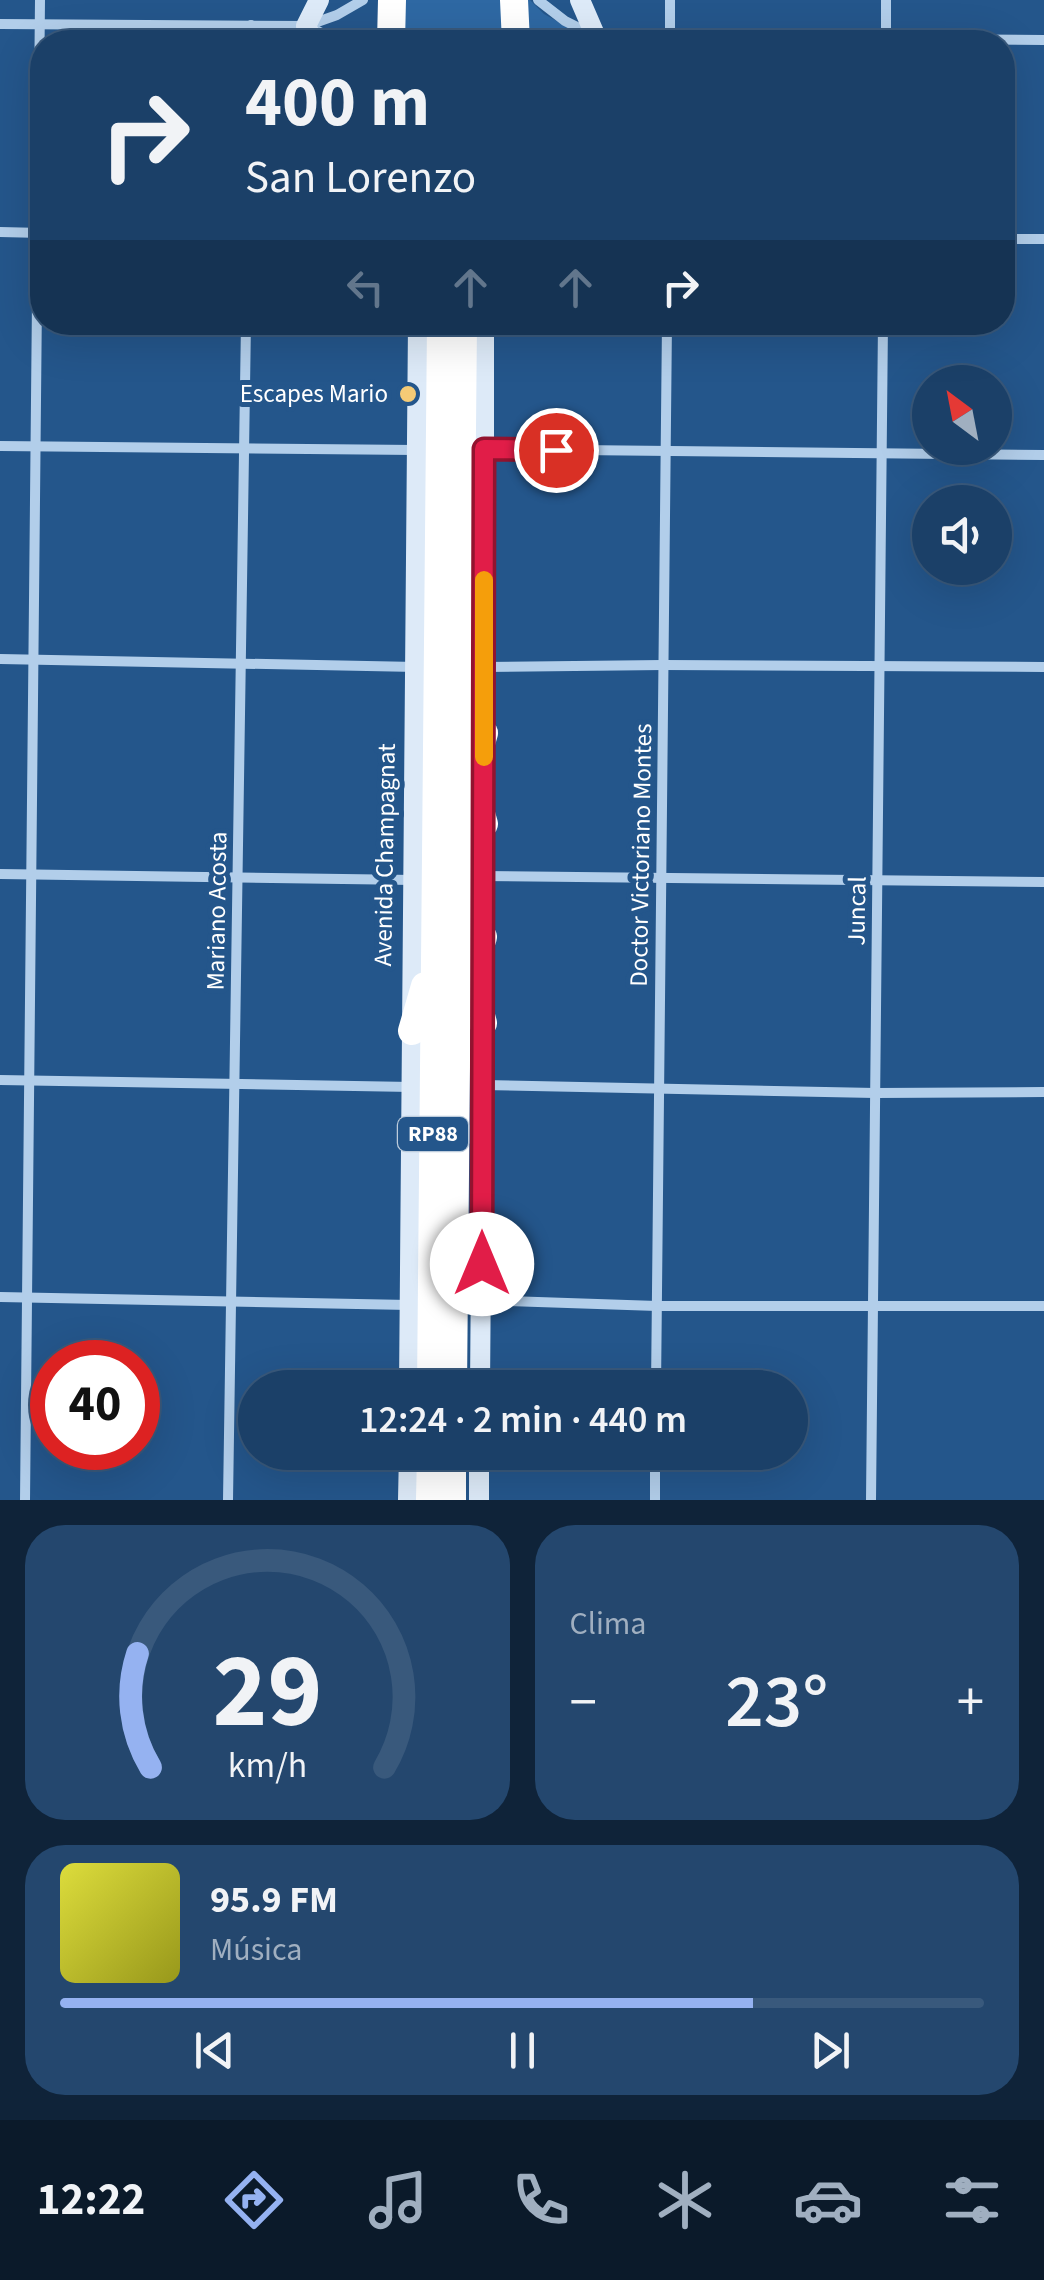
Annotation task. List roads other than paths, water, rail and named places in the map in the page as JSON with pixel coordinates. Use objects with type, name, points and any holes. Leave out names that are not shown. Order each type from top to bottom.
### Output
[{"type":"highway","points":[[391,30],[392,0]]},
{"type":"highway","points":[[514,0],[515,30]]},
{"type":"highway","name":"Avenida Champagnat","points":[[441,335],[449,734]]},
{"type":"highway","name":"Avenida Champagnat","points":[[452,1370],[446,1024],[449,734],[462,335]]},
{"type":"highway","points":[[448,823],[426,777],[449,734]]},
{"type":"highway","points":[[448,823],[471,780],[449,734]]},
{"type":"highway","points":[[446,1024],[471,975],[447,935]]},
{"type":"highway","points":[[446,1024],[426,982],[447,935]]},
{"type":"highway","name":"Avenida Champagnat","points":[[432,1370],[446,1024]]},
{"type":"highway","points":[[430,1470],[430,1500]]},
{"type":"highway","points":[[452,1470],[452,1500]]},
{"type":"street","points":[[40,0],[40,30]]},
{"type":"street","points":[[311,30],[319,0]]},
{"type":"street","points":[[315,30],[362,0]]},
{"type":"street","points":[[538,0],[579,30]]},
{"type":"street","points":[[580,0],[591,30]]},
{"type":"street","points":[[670,0],[670,30]]},
{"type":"street","points":[[886,0],[886,30]]},
{"type":"street","points":[[0,24],[252,25],[284,30]]},
{"type":"street","points":[[252,25],[252,30]]},
{"type":"street","points":[[1015,40],[1044,40]]},
{"type":"street","points":[[0,232],[30,233]]},
{"type":"street","points":[[1015,239],[1044,239]]},
{"type":"street","points":[[24,1500],[38,335]]},
{"type":"street","name":"Mariano Acosta","points":[[228,1500],[246,335]]},
{"type":"street","name":"Avenida Champagnat","points":[[410,1370],[412,1087],[446,1024],[448,879],[449,734],[417,667],[418,335]]},
{"type":"street","name":"Avenida Champagnat","points":[[449,734],[484,668],[484,335]]},
{"type":"street","name":"Doctor Victoriano Montes","points":[[656,1370],[667,335]]},
{"type":"street","name":"Juncal","points":[[872,1500],[883,335]]},
{"type":"street","points":[[0,446],[416,450]]},
{"type":"street","points":[[484,449],[1044,455]]},
{"type":"street","points":[[0,659],[417,667]]},
{"type":"street","points":[[484,668],[1044,667]]},
{"type":"street","points":[[0,874],[1044,882]]},
{"type":"street","name":"Avenida Champagnat","points":[[446,1024],[483,1085],[480,1370]]},
{"type":"street","points":[[0,1080],[412,1087]]},
{"type":"street","points":[[483,1085],[875,1094],[1044,1092]]},
{"type":"street","points":[[0,1297],[410,1305]]},
{"type":"street","points":[[482,1300],[657,1306],[1044,1306]]},
{"type":"street","points":[[408,1470],[408,1500]]},
{"type":"street","points":[[479,1470],[479,1500]]},
{"type":"street","points":[[655,1470],[655,1500]]},
{"type":"place","name":"Escapes Mario","points":[[408,394]]}]
